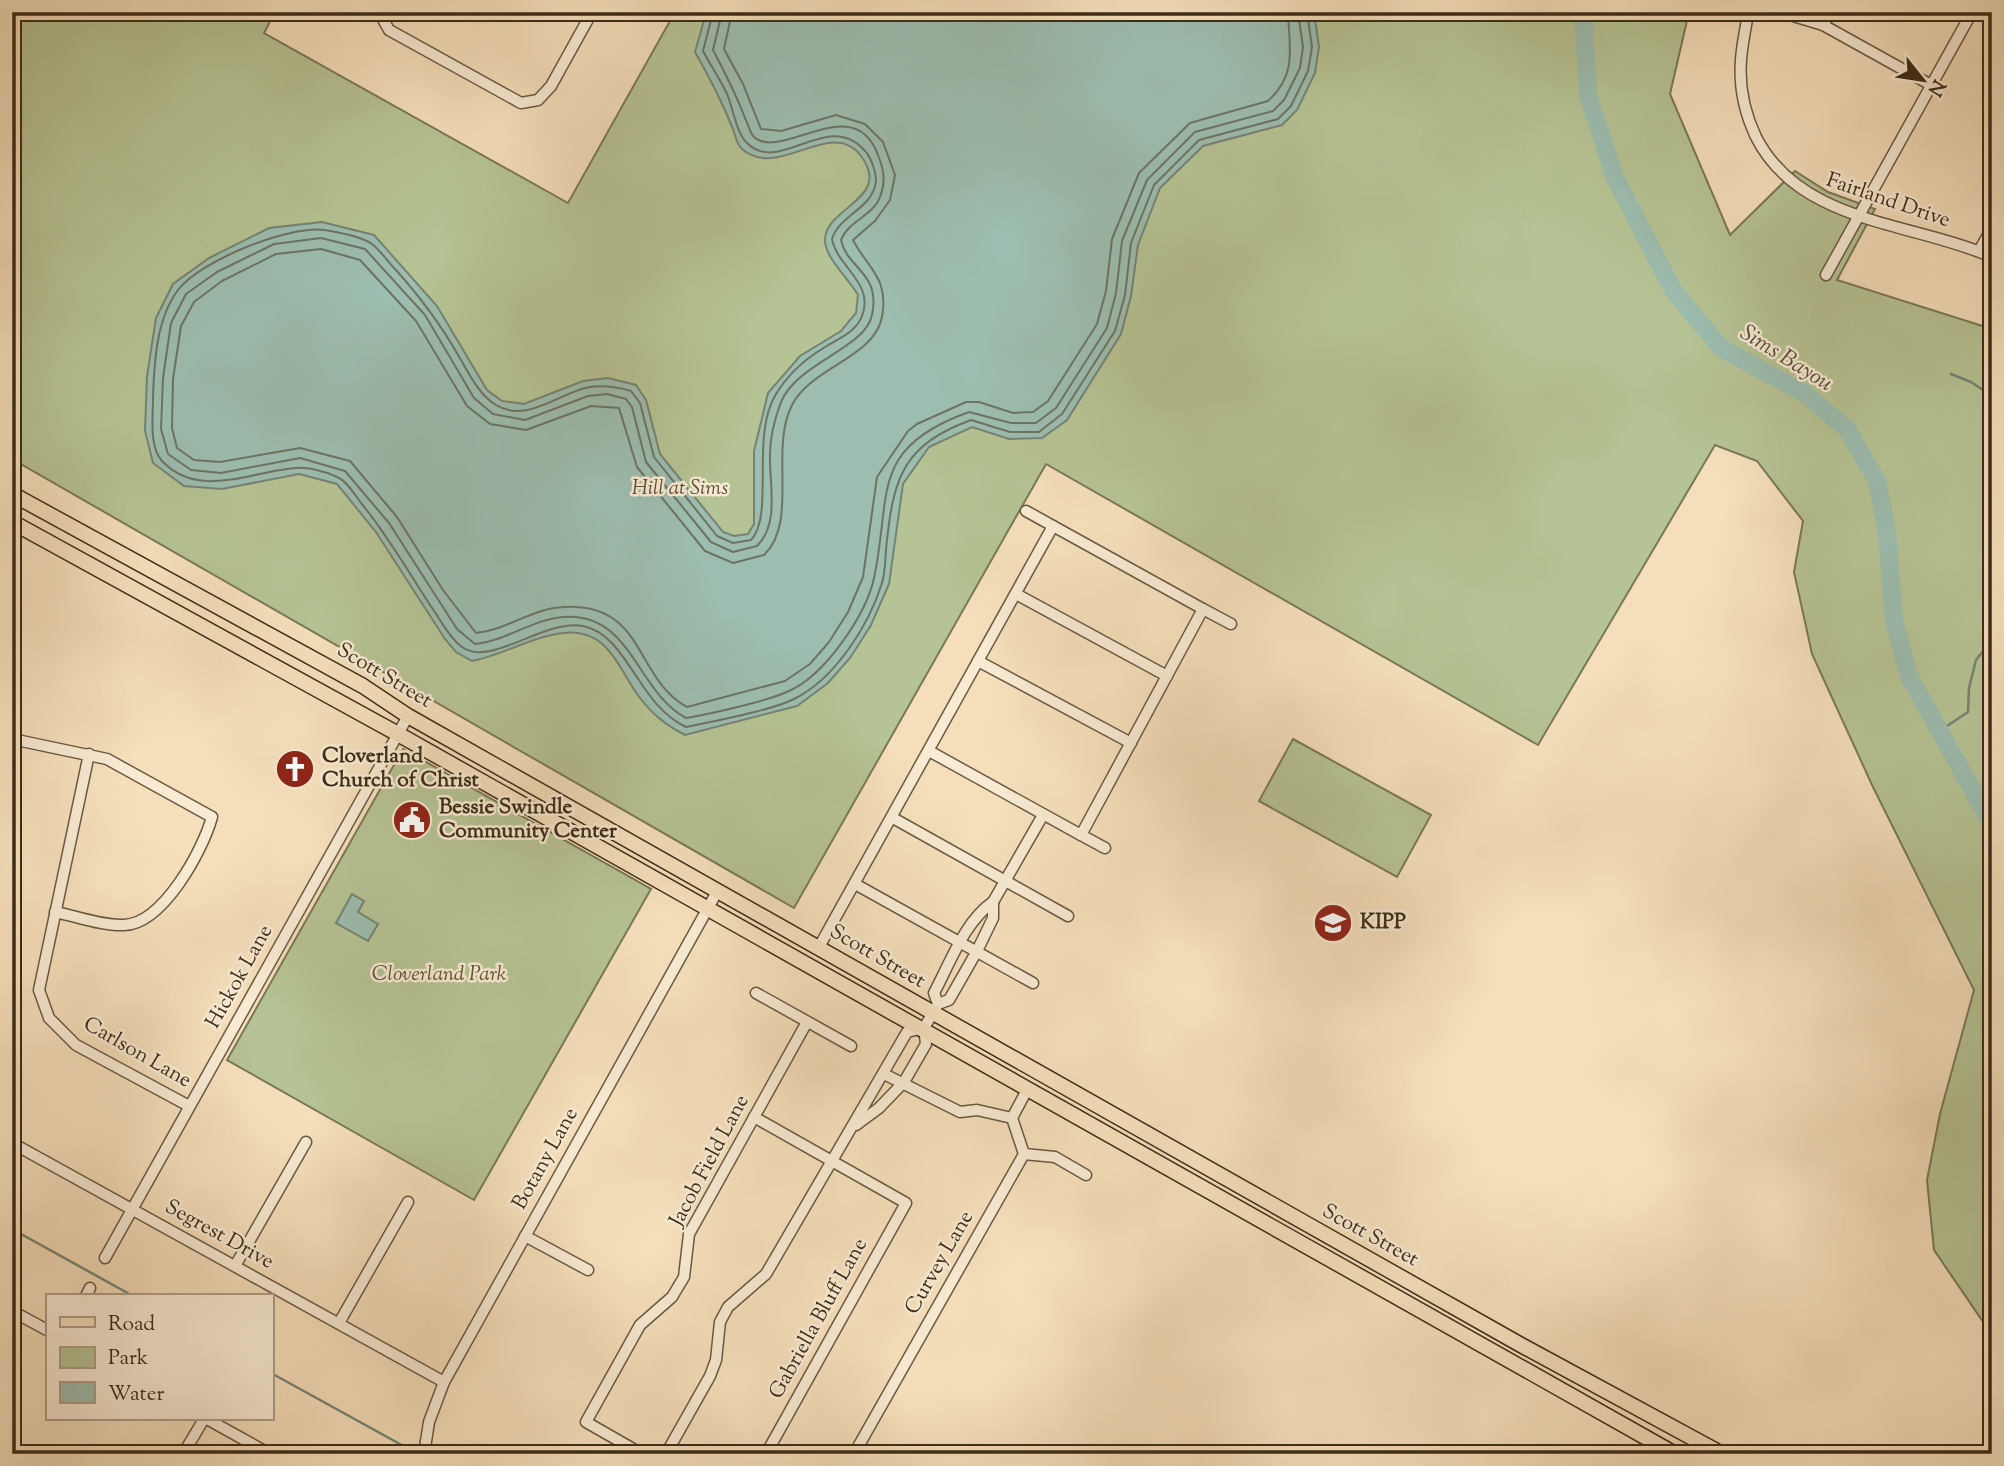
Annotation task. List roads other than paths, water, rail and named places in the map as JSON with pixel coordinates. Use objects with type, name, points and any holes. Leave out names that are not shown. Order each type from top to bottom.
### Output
[{"type":"main road","name":"Scott Street","points":[[14,498],[363,686],[408,716],[819,947],[935,1009],[1260,1198],[1722,1454]]},
{"type":"main road","name":"Scott Street","points":[[12,522],[924,1028],[1675,1454]]},
{"type":"main road","points":[[554,822],[564,803]]},
{"type":"main road","points":[[1110,1135],[1120,1118]]},
{"type":"main road","points":[[1251,1214],[1260,1198]]},
{"type":"main road","points":[[1513,1363],[1521,1345]]},
{"type":"street","points":[[379,12],[389,30],[520,103],[538,100],[551,86],[592,12]]},
{"type":"street","name":"Fairland Drive","points":[[1748,12],[1740,61],[1742,95],[1749,122],[1761,147],[1798,187],[1819,200],[1859,215],[1992,257]]},
{"type":"street","points":[[1780,12],[1823,25],[1931,85]]},
{"type":"street","points":[[1823,25],[1831,12]]},
{"type":"street","points":[[1826,275],[1972,12]]},
{"type":"street","points":[[1979,251],[1992,228]]},
{"type":"street","points":[[1026,511],[1231,624]]},
{"type":"street","points":[[819,947],[1054,526]]},
{"type":"street","points":[[1016,594],[1167,676]]},
{"type":"street","points":[[1081,835],[1203,609]]},
{"type":"street","points":[[978,661],[1131,743]]},
{"type":"street","name":"Hickok Lane","points":[[106,1258],[408,716]]},
{"type":"street","points":[[12,739],[107,758],[212,817],[208,831],[170,897],[153,913],[125,925],[55,912]]},
{"type":"street","points":[[929,751],[1105,848]]},
{"type":"street","name":"Carlson Lane","points":[[89,754],[39,990],[49,1018],[76,1045],[189,1106]]},
{"type":"street","points":[[935,1009],[934,993],[961,943],[980,911],[993,902],[1043,815]]},
{"type":"street","points":[[893,818],[1068,916]]},
{"type":"street","points":[[855,884],[1033,983]]},
{"type":"street","name":"Botany Lane","points":[[424,1450],[429,1422],[444,1382],[718,890]]},
{"type":"street","points":[[851,1128],[879,1108],[904,1082],[926,1044],[924,1028],[935,1009],[949,1000],[977,951],[993,918],[993,902]]},
{"type":"street","points":[[948,967],[964,975]]},
{"type":"street","points":[[757,993],[851,1046]]},
{"type":"street","name":"Jacob Field Lane","points":[[642,1454],[586,1422],[640,1325],[672,1297],[684,1278],[689,1234],[807,1022]]},
{"type":"street","points":[[666,1454],[710,1376],[716,1360],[720,1322],[729,1307],[766,1275],[907,1032],[924,1028]]},
{"type":"street","points":[[884,1074],[960,1112],[977,1110],[1012,1118]]},
{"type":"street","points":[[1028,1088],[1012,1118],[1024,1154],[1055,1157],[1086,1175]]},
{"type":"street","points":[[754,1117],[831,1159]]},
{"type":"street","points":[[235,1266],[306,1142]]},
{"type":"street","name":"Segrest Drive","points":[[12,1143],[444,1382]]},
{"type":"street","name":"Curvey Lane","points":[[854,1454],[1024,1154]]},
{"type":"street","name":"Gabriella Bluff Lane","points":[[766,1454],[906,1203],[831,1159]]},
{"type":"street","points":[[339,1323],[408,1202]]},
{"type":"street","points":[[525,1236],[588,1270]]},
{"type":"street","points":[[12,1311],[46,1329]]},
{"type":"street","points":[[183,1454],[205,1420]]},
{"type":"street","points":[[208,1420],[270,1454]]},
{"type":"water","points":[[1314,12],[1319,47],[1315,73],[1297,110],[1282,125],[1203,146],[1160,188],[1138,245],[1131,296],[1121,334],[1067,420],[1042,438],[1009,439],[972,427],[929,447],[903,484],[889,584],[871,625],[850,658],[828,683],[797,706],[685,735],[650,710],[611,653],[592,637],[579,633],[552,635],[472,661],[456,652],[445,639],[376,532],[337,484],[299,474],[222,489],[184,486],[153,463],[145,431],[147,376],[156,318],[173,284],[209,258],[269,228],[322,222],[374,235],[437,306],[487,390],[502,401],[524,404],[583,381],[608,378],[636,385],[646,400],[660,454],[723,532],[734,536],[748,534],[754,524],[754,451],[768,393],[800,356],[841,331],[856,313],[858,295],[833,261],[825,240],[835,219],[864,193],[869,183],[869,171],[861,156],[849,146],[835,143],[772,158],[757,157],[742,149],[716,90],[695,52],[706,13]]},
{"type":"water","points":[[352,894],[364,901],[358,912],[378,924],[368,941],[336,923]]},
{"type":"waterway","name":"Sims Bayou","points":[[1583,12],[1588,95],[1615,178],[1673,290],[1721,348],[1804,393],[1847,429],[1877,481],[1887,533],[1894,620],[1908,674],[1992,825]]},
{"type":"waterway","points":[[1951,374],[1971,382],[1992,396]]},
{"type":"waterway","points":[[1941,730],[1968,712],[1969,688],[1976,660],[1992,640]]},
{"type":"waterway","points":[[12,1229],[129,1294]]},
{"type":"waterway","points":[[273,1374],[418,1454]]},
{"type":"place","name":"Cloverland Church of Christ","points":[[295,769]]},
{"type":"place","name":"Bessie Swindle Community Center","points":[[412,820]]},
{"type":"place","name":"KIPP","points":[[1333,923]]},
{"type":"park label","name":"Hill at Sims","points":[[680,489]]},
{"type":"park label","name":"Cloverland Park","points":[[439,975]]}]
